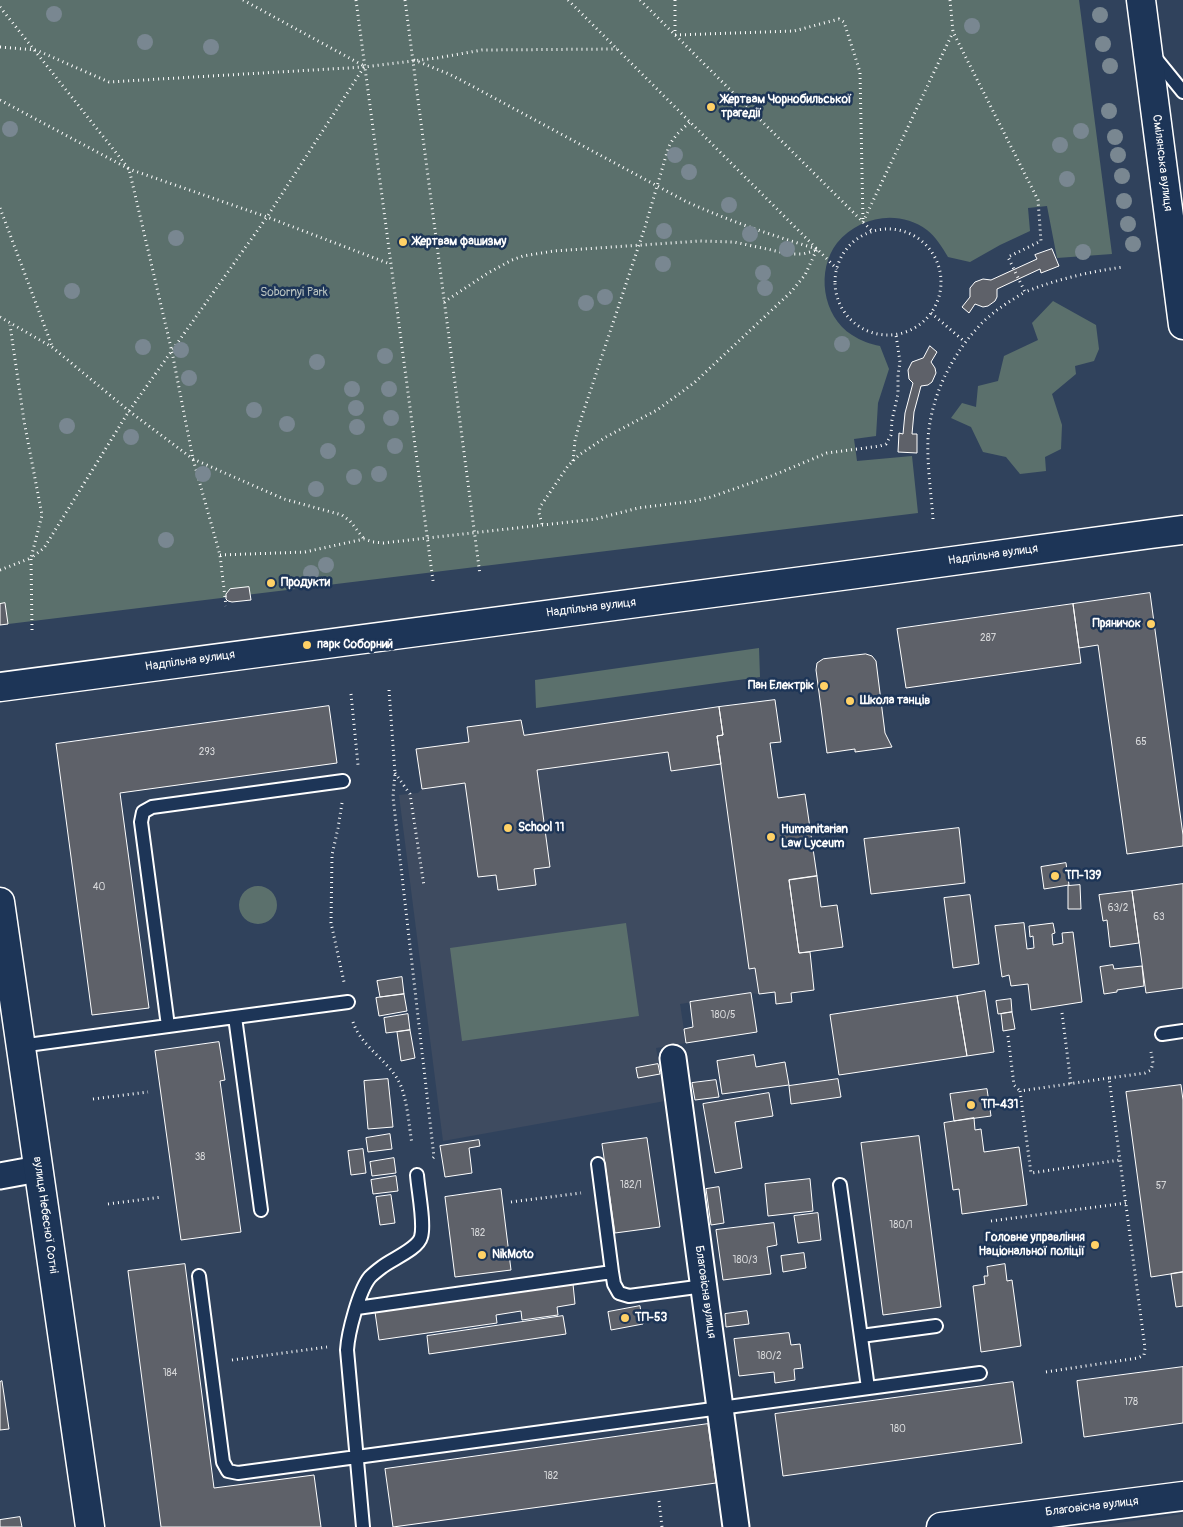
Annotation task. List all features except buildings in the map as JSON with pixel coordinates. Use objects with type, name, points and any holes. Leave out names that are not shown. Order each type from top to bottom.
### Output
[{"type":"main road","name":"Смілянська вулиця","points":[[1140,0],[1181,287],[1183,326]]},
{"type":"main road","name":"Надпільна вулиця","points":[[0,687],[1183,530]]},
{"type":"main road","name":"вулиця Небесної Сотні","points":[[0,902],[90,1527]]},
{"type":"main road","name":"Благовісна вулиця","points":[[942,1527],[1183,1496]]},
{"type":"street","name":"Благовісна вулиця","points":[[673,1058],[736,1527]]},
{"type":"street","points":[[0,1176],[38,1169]]},
{"type":"lane","points":[[1147,48],[1183,92]]},
{"type":"lane","points":[[168,1026],[140,822],[143,812],[152,807],[343,781]]},
{"type":"lane","points":[[20,1046],[348,1002]]},
{"type":"lane","points":[[235,1017],[261,1210]]},
{"type":"lane","points":[[1162,1034],[1183,1031]]},
{"type":"lane","points":[[598,1164],[612,1272],[614,1284],[619,1293],[629,1296],[704,1286]]},
{"type":"lane","points":[[363,1527],[348,1345],[349,1333],[362,1292],[370,1278],[381,1267],[414,1246],[421,1238],[423,1229],[417,1175]]},
{"type":"lane","points":[[840,1185],[868,1388]]},
{"type":"lane","points":[[357,1308],[612,1272]]},
{"type":"lane","points":[[199,1276],[223,1462],[228,1471],[238,1473],[980,1373]]},
{"type":"lane","points":[[861,1336],[936,1326]]},
{"type":"path","points":[[243,0],[364,66]]},
{"type":"path","points":[[356,0],[433,580]]},
{"type":"path","points":[[405,0],[480,575]]},
{"type":"path","points":[[568,0],[836,269]]},
{"type":"path","points":[[640,0],[872,232]]},
{"type":"path","points":[[675,0],[675,35]]},
{"type":"path","points":[[950,0],[953,32],[1038,200],[1041,240],[1008,257],[1025,292]]},
{"type":"path","points":[[0,7],[130,168],[194,459],[220,555],[226,606]]},
{"type":"path","points":[[675,35],[794,31],[839,19],[844,22],[860,72],[863,223]]},
{"type":"path","points":[[863,223],[953,32]]},
{"type":"path","points":[[0,47],[36,50],[109,82],[364,66],[497,49],[617,49]]},
{"type":"path","points":[[413,60],[472,86],[657,186],[717,216],[818,249]]},
{"type":"path","points":[[0,570],[31,558],[44,548],[129,411],[267,218],[364,66]]},
{"type":"path","points":[[0,100],[130,168],[391,264]]},
{"type":"path","points":[[573,461],[575,441],[581,419],[639,246],[670,143],[690,122]]},
{"type":"path","points":[[0,208],[52,346]]},
{"type":"path","points":[[884,229],[909,233],[920,239],[930,249],[937,261],[941,274],[941,288],[938,301],[922,323],[910,331],[896,335],[869,332],[848,317],[840,306],[836,294],[836,269],[846,250],[862,236],[884,229]]},
{"type":"path","points":[[444,302],[488,273],[512,260],[547,252],[725,241],[790,254],[803,254],[818,249]]},
{"type":"path","points":[[542,524],[539,513],[540,507],[573,461],[589,447],[657,410],[694,383],[791,292],[805,275],[818,249]]},
{"type":"path","points":[[933,519],[928,464],[928,438],[932,412],[947,371],[965,342],[983,322],[1025,292],[1050,282],[1088,272],[1123,267]]},
{"type":"path","points":[[931,313],[965,342]]},
{"type":"path","points":[[0,317],[52,346],[129,411],[194,459],[284,499],[342,515],[357,528],[364,539]]},
{"type":"path","points":[[10,324],[24,420],[42,516],[31,558],[32,630]]},
{"type":"path","points":[[220,555],[304,552],[364,539],[384,544],[596,519],[638,508],[711,497],[774,475],[827,453],[872,448],[886,444],[891,435],[892,420],[898,394],[900,362],[896,335]]},
{"type":"path","points":[[389,690],[395,773],[393,797],[434,1157],[417,1175]]},
{"type":"path","points":[[351,694],[358,775],[343,781],[340,816],[332,855],[331,923],[354,1026],[360,1036],[398,1078],[403,1089],[412,1144]]},
{"type":"path","points":[[395,773],[410,794],[424,886]]},
{"type":"path","points":[[1062,1014],[1071,1084]]},
{"type":"path","points":[[1020,1091],[1145,1073],[1151,1070],[1153,1063],[1150,1045],[1152,1038],[1162,1034]]},
{"type":"path","points":[[1008,1036],[1014,1085],[1020,1091],[1031,1172],[1120,1160]]},
{"type":"path","points":[[1046,1372],[1138,1358],[1144,1355],[1146,1348],[1109,1078]]},
{"type":"path","points":[[93,1099],[148,1092]]},
{"type":"path","points":[[512,1202],[601,1190]]},
{"type":"path","points":[[108,1204],[162,1197]]},
{"type":"path","points":[[991,1221],[1126,1202]]},
{"type":"path","points":[[210,1363],[348,1345]]},
{"type":"path","points":[[660,1501],[662,1527]]},
{"type":"shaded area","points":[[775,700],[781,742],[770,744],[778,797],[805,794],[821,907],[837,905],[843,947],[810,952],[814,990],[791,993],[776,1004],[774,992],[751,993],[680,1004],[686,1043],[656,1048],[665,1101],[443,1141],[399,795],[418,793],[422,789],[416,749],[469,742],[467,727],[521,720],[524,734]]},
{"type":"shaded area","points":[[1183,1514],[1183,1527],[1089,1527],[1104,1525]]},
{"type":"green space","name":"Sobornyi Park","points":[[0,0],[1079,0],[1112,254],[1057,258],[1047,206],[1028,208],[1030,231],[970,262],[948,257],[939,242],[927,230],[916,223],[904,219],[880,218],[868,221],[846,234],[837,243],[830,254],[826,266],[825,292],[829,305],[842,327],[859,339],[880,346],[889,369],[878,403],[876,436],[854,439],[857,461],[912,456],[918,513],[0,625]]},
{"type":"green space","points":[[1053,301],[1096,325],[1099,349],[1094,361],[1075,366],[1076,374],[1052,394],[1062,425],[1061,449],[1045,457],[1046,471],[1020,474],[1006,457],[983,452],[971,427],[951,418],[962,403],[976,407],[978,386],[998,381],[1004,356],[1038,340],[1032,323]]},
{"type":"green space","points":[[759,648],[760,677],[536,708],[535,680]]},
{"type":"green space","points":[[258,886],[272,891],[277,905],[272,919],[258,924],[244,919],[239,905],[244,891]]},
{"type":"green space","points":[[626,923],[639,1016],[462,1041],[450,948]]},
{"type":"place","name":"Жертвам Чорнобильської трагедії","points":[[711,107]]},
{"type":"place","name":"Жертвам фашизму","points":[[403,242]]},
{"type":"place","name":"Продукти","points":[[271,583]]},
{"type":"place","name":"Пряничок","points":[[1151,624]]},
{"type":"place","name":"парк Соборний","points":[[307,645]]},
{"type":"place","name":"Пан Електрік","points":[[824,686]]},
{"type":"place","name":"Школа танців","points":[[850,701]]},
{"type":"place","name":"School 11","points":[[508,828]]},
{"type":"place","name":"Humanitarian Law Lyceum","points":[[771,837]]},
{"type":"place","name":"ТП-139","points":[[1055,876]]},
{"type":"place","name":"ТП-431","points":[[971,1105]]},
{"type":"place","name":"Головне управління Національної поліції","points":[[1095,1245]]},
{"type":"place","name":"NikMoto","points":[[482,1255]]},
{"type":"place","name":"ТП-53","points":[[625,1318]]}]
